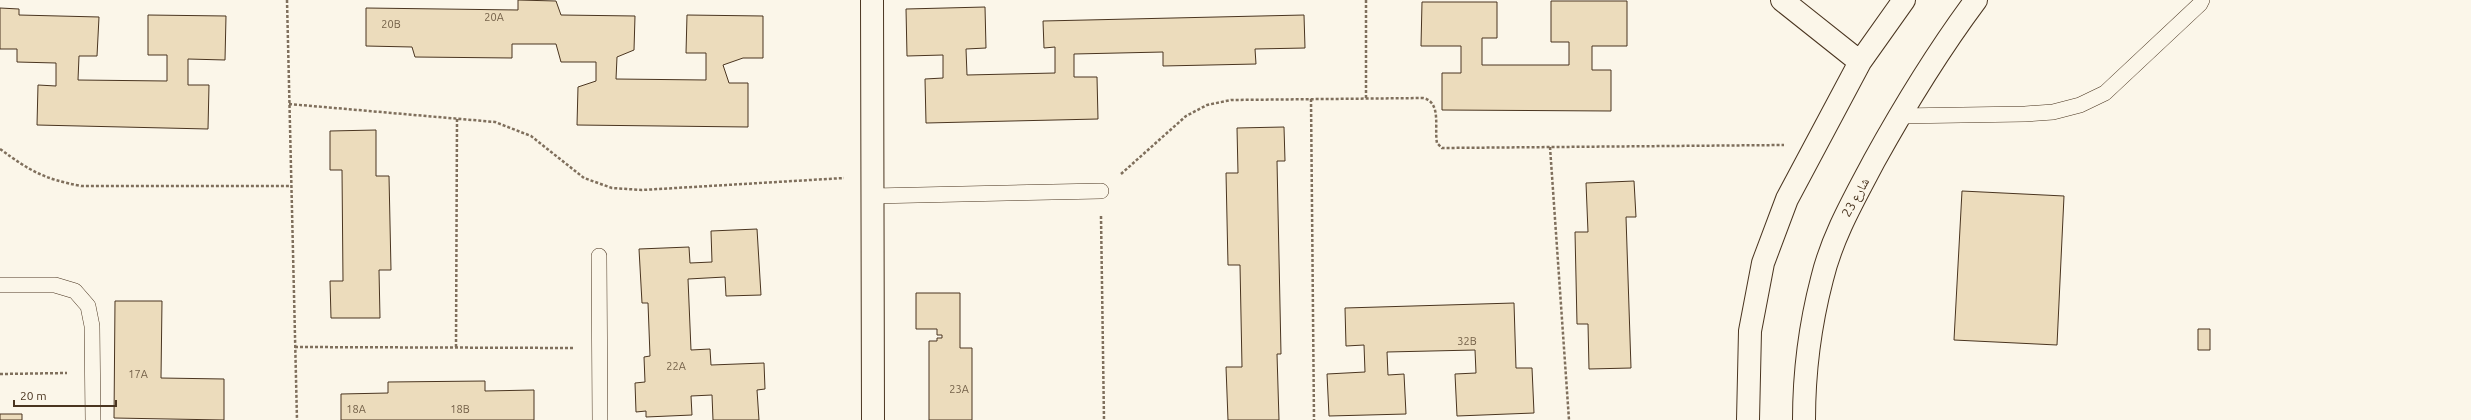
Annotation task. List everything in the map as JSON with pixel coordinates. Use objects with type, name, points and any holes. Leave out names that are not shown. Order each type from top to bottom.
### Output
[{"type":"street","points":[[872,0],[873,420]]},
{"type":"street","points":[[1782,0],[1860,62]]},
{"type":"street","points":[[1748,420],[1750,331],[1763,263],[1787,199],[1816,144],[1860,62],[1904,0]]},
{"type":"street","name":"شارع 23","points":[[1804,420],[1809,339],[1822,278],[1842,220],[1899,116],[1945,41],[1976,0]]},
{"type":"lane","points":[[1899,116],[2025,114],[2053,112],[2080,105],[2105,93],[2200,4],[2202,0]]},
{"type":"lane","points":[[872,186],[1101,191]]},
{"type":"lane","points":[[599,256],[600,420]]},
{"type":"lane","points":[[0,285],[55,285],[75,290],[88,306],[92,326],[93,420]]},
{"type":"path","points":[[287,0],[297,420]]},
{"type":"path","points":[[1366,0],[1366,99]]},
{"type":"path","points":[[1311,99],[1314,420]]},
{"type":"path","points":[[1104,420],[1101,191],[1186,116],[1207,105],[1231,100],[1429,99],[1436,110],[1437,143],[1442,148],[1816,144]]},
{"type":"path","points":[[289,104],[496,122],[531,136],[584,178],[612,188],[642,190],[872,186]]},
{"type":"path","points":[[456,347],[458,119]]},
{"type":"path","points":[[1550,147],[1569,420]]},
{"type":"path","points":[[0,149],[25,168],[52,180],[81,186],[291,186]]},
{"type":"path","points":[[295,347],[600,348]]},
{"type":"path","points":[[0,374],[92,373]]},
{"type":"building","points":[[518,0],[556,1],[561,15],[635,16],[634,50],[617,57],[616,79],[706,80],[706,53],[686,53],[687,15],[763,16],[763,58],[743,58],[723,65],[729,83],[748,83],[748,127],[577,125],[578,87],[596,81],[596,62],[561,62],[556,44],[512,44],[512,58],[415,57],[412,47],[366,46],[366,8],[518,10]]},
{"type":"building","points":[[1551,1],[1627,1],[1627,46],[1592,46],[1592,70],[1611,70],[1611,111],[1442,110],[1442,73],[1461,73],[1461,46],[1421,46],[1422,2],[1497,2],[1497,38],[1482,38],[1482,65],[1569,65],[1569,42],[1551,42]]},
{"type":"building","points":[[985,7],[986,48],[966,49],[967,75],[1055,73],[1055,47],[1044,48],[1043,21],[1304,15],[1305,48],[1255,49],[1256,64],[1163,66],[1163,52],[1074,54],[1074,77],[1097,77],[1098,119],[926,123],[925,79],[943,78],[943,55],[907,56],[906,9]]},
{"type":"building","points":[[0,8],[19,9],[19,15],[99,17],[97,56],[79,56],[78,80],[167,81],[167,55],[148,55],[148,15],[226,16],[225,60],[188,59],[188,85],[209,85],[208,129],[37,125],[38,85],[56,86],[56,63],[17,62],[17,49],[0,49]]},
{"type":"building","points":[[1284,127],[1285,161],[1277,161],[1281,354],[1277,354],[1279,420],[1228,420],[1226,367],[1242,367],[1240,265],[1228,265],[1226,173],[1238,173],[1237,128]]},
{"type":"building","points":[[376,130],[376,176],[389,176],[391,270],[379,270],[380,318],[331,318],[330,281],[343,281],[342,170],[330,170],[330,131]]},
{"type":"building","points":[[1634,181],[1636,217],[1626,217],[1631,368],[1589,369],[1588,324],[1577,324],[1575,232],[1588,232],[1586,183]]},
{"type":"building","points":[[1962,191],[2064,196],[2057,345],[1954,340]]},
{"type":"building","points":[[757,229],[761,295],[726,296],[725,277],[688,279],[691,350],[710,349],[711,365],[764,363],[765,389],[757,390],[759,420],[713,420],[712,395],[691,396],[692,415],[646,417],[646,411],[636,412],[635,383],[645,382],[644,357],[650,356],[648,303],[642,303],[639,249],[689,247],[690,263],[712,262],[711,231]]},
{"type":"building","points":[[916,293],[960,293],[960,348],[972,348],[972,420],[929,420],[929,341],[937,341],[937,338],[942,338],[942,335],[937,335],[937,329],[916,329]]},
{"type":"building","points":[[115,301],[162,301],[161,378],[224,379],[224,420],[114,418]]},
{"type":"building","points":[[1514,303],[1516,368],[1532,368],[1534,413],[1457,416],[1455,374],[1476,373],[1475,350],[1387,352],[1388,375],[1404,374],[1406,414],[1329,416],[1327,374],[1365,372],[1364,345],[1346,346],[1345,308]]},
{"type":"building","points":[[2198,329],[2210,329],[2210,350],[2198,350]]},
{"type":"building","points":[[485,381],[485,391],[534,390],[534,420],[341,420],[341,394],[388,393],[388,382]]},
{"type":"building","points":[[0,414],[22,414],[22,420],[0,420]]}]
